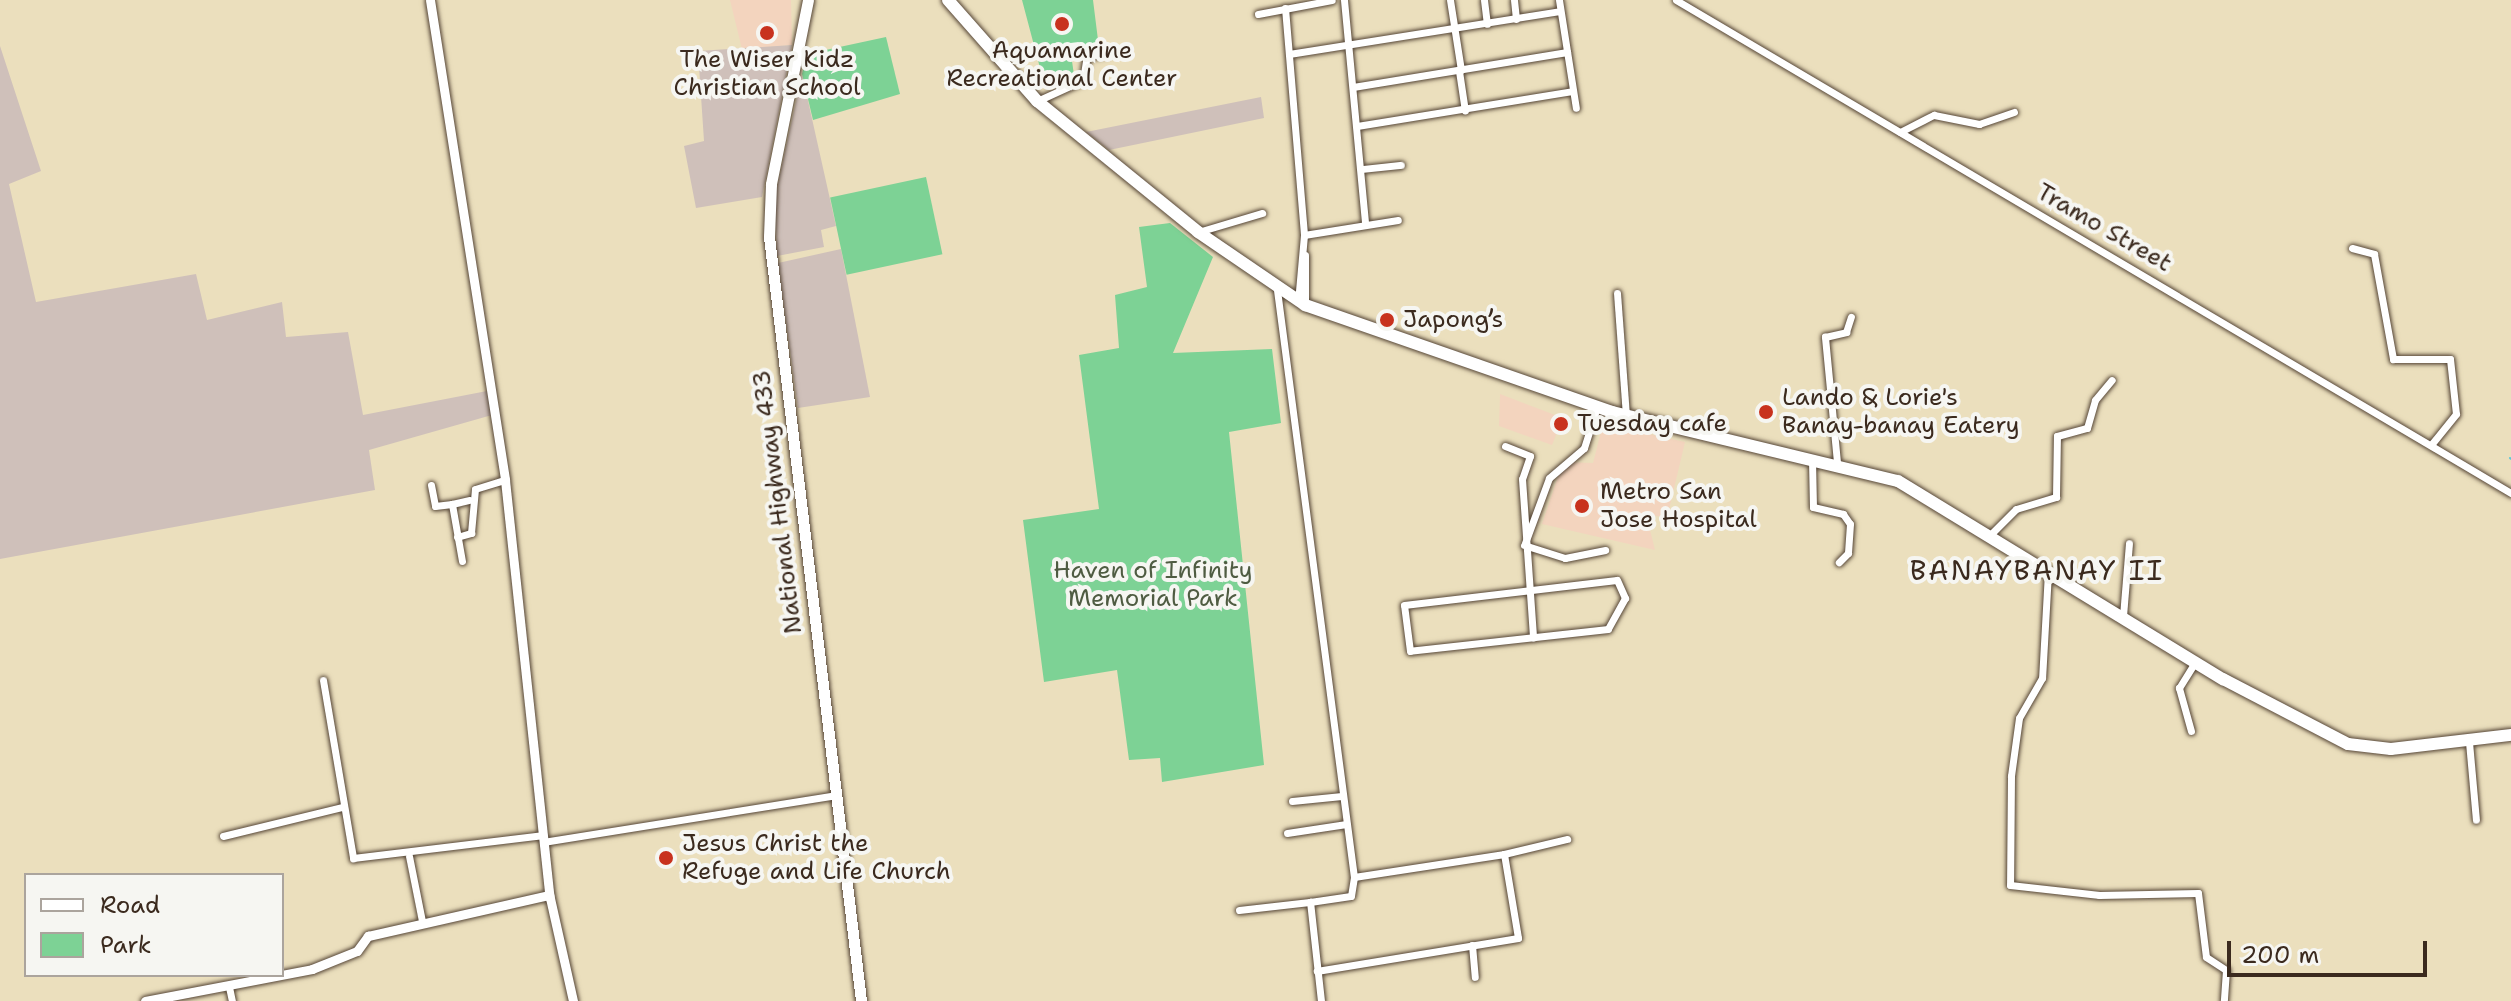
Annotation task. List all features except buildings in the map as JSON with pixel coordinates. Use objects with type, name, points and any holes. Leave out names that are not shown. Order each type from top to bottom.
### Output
[{"type":"highway","points":[[948,0],[1037,101],[1198,232],[1277,290],[1301,303],[1626,416],[1812,455],[1898,481],[1991,534],[2195,662],[2348,744],[2391,749],[2511,735]]},
{"type":"main road","name":"National Highway 433","points":[[808,0],[771,184],[769,237],[861,1001]]},
{"type":"street","points":[[430,0],[505,480],[549,895],[573,1001]]},
{"type":"street","points":[[1258,14],[1332,0]]},
{"type":"street","points":[[1344,0],[1365,223]]},
{"type":"street","points":[[1450,0],[1465,111]]},
{"type":"street","points":[[1484,0],[1487,24]]},
{"type":"street","points":[[1514,0],[1516,19]]},
{"type":"street","points":[[1559,0],[1576,108]]},
{"type":"street","name":"Tramo Street","points":[[1676,0],[2511,493]]},
{"type":"street","points":[[1285,8],[1305,253],[1301,303]]},
{"type":"street","points":[[1289,54],[1560,11]]},
{"type":"street","points":[[1353,87],[1567,52]]},
{"type":"street","points":[[1037,101],[1083,80],[1087,56],[1107,53]]},
{"type":"street","points":[[1357,126],[1465,111],[1572,91]]},
{"type":"street","points":[[1900,132],[1934,115],[1979,124],[2014,112]]},
{"type":"street","points":[[1362,169],[1401,165]]},
{"type":"street","points":[[1198,232],[1262,213]]},
{"type":"street","points":[[1304,235],[1398,220]]},
{"type":"street","points":[[2352,248],[2374,254],[2393,359],[2450,359],[2454,424],[2432,444]]},
{"type":"street","points":[[1239,910],[1351,896],[1354,877],[1277,290]]},
{"type":"street","points":[[1617,293],[1626,416]]},
{"type":"street","points":[[1837,462],[1825,337],[1846,332],[1851,317]]},
{"type":"street","points":[[1991,534],[2016,509],[2056,497],[2057,436],[2087,428],[2095,400],[2112,380]]},
{"type":"street","points":[[1524,545],[1549,478],[1584,448],[1597,407]]},
{"type":"street","points":[[1505,446],[1530,456],[1522,479],[1527,589],[1533,638]]},
{"type":"street","points":[[1812,455],[1813,507],[1843,514],[1850,524],[1848,553],[1839,562]]},
{"type":"street","points":[[457,537],[471,533],[470,500],[482,484],[505,480]]},
{"type":"street","points":[[431,485],[435,506],[470,500]]},
{"type":"street","points":[[452,504],[462,561]]},
{"type":"street","points":[[2123,616],[2129,543]]},
{"type":"street","points":[[1524,545],[1565,558],[1605,550]]},
{"type":"street","points":[[2048,570],[2042,678],[2019,718],[2011,776],[2010,885],[2099,895],[2198,893],[2206,957],[2226,970],[2224,1001]]},
{"type":"street","points":[[1617,580],[1626,588],[1611,628],[1533,638],[1410,651],[1404,605],[1617,580]]},
{"type":"street","points":[[2191,731],[2179,688],[2195,662]]},
{"type":"street","points":[[323,680],[353,858],[409,856],[542,839],[835,795]]},
{"type":"street","points":[[2469,742],[2476,820]]},
{"type":"street","points":[[1292,801],[1342,796]]},
{"type":"street","points":[[223,836],[342,807]]},
{"type":"street","points":[[1287,833],[1346,824]]},
{"type":"street","points":[[1354,877],[1504,854],[1567,839]]},
{"type":"street","points":[[1317,971],[1518,938],[1504,854]]},
{"type":"street","points":[[409,856],[422,921]]},
{"type":"street","points":[[284,974],[339,961],[368,936],[422,921],[549,895]]},
{"type":"street","points":[[1310,902],[1321,1001]]},
{"type":"street","points":[[1472,945],[1475,977]]},
{"type":"street","points":[[145,1001],[271,977]]},
{"type":"street","points":[[229,987],[232,1001]]},
{"type":"shaded area","name":"The Wiser Kidz Christian School","points":[[730,0],[791,0],[792,45],[742,49]]},
{"type":"shaded area","points":[[792,45],[762,197],[696,208],[684,146],[704,141],[698,51]]},
{"type":"shaded area","points":[[0,46],[41,171],[9,184],[36,302],[196,274],[207,320],[282,302],[286,337],[348,332],[363,415],[487,391],[492,415],[369,450],[375,490],[0,559]]},
{"type":"shaded area","points":[[802,74],[836,226],[821,230],[824,247],[777,256],[775,197]]},
{"type":"shaded area","points":[[1261,97],[1264,118],[1109,150],[1086,132]]},
{"type":"shaded area","points":[[841,249],[870,397],[798,408],[778,263]]},
{"type":"shaded area","points":[[1500,394],[1563,418],[1552,445],[1499,426]]},
{"type":"shaded area","points":[[1603,424],[1685,442],[1667,518],[1646,514],[1655,550],[1542,524],[1563,462],[1593,463]]},
{"type":"green space","name":"Aquamarine Recreational Center","points":[[1022,0],[1093,0],[1099,48],[1071,54],[1074,75],[1044,83]]},
{"type":"green space","points":[[886,37],[900,94],[813,120],[802,74],[807,54]]},
{"type":"green space","points":[[926,177],[942,254],[847,275],[830,197]]},
{"type":"green space","name":"Haven of Infinity Memorial Park","points":[[1170,223],[1213,257],[1173,353],[1272,349],[1281,423],[1229,432],[1264,765],[1162,782],[1160,758],[1129,760],[1117,670],[1044,682],[1023,520],[1099,509],[1079,355],[1119,348],[1115,295],[1147,287],[1139,227]]},
{"type":"place","name":"Aquamarine Recreational Center","points":[[1062,24]]},
{"type":"place","name":"The Wiser Kidz Christian School","points":[[767,33]]},
{"type":"place","name":"Japong’s","points":[[1387,320]]},
{"type":"place","name":"Lando & Lorie's Banay-banay Eatery","points":[[1766,412]]},
{"type":"place","name":"Tuesday cafe","points":[[1561,424]]},
{"type":"place","name":"Metro San Jose Hospital","points":[[1582,506]]},
{"type":"place","name":"Jesus Christ the Refuge and Life Church","points":[[666,858]]},
{"type":"district","name":"BANAYBANAY II","points":[[2037,570]]}]
